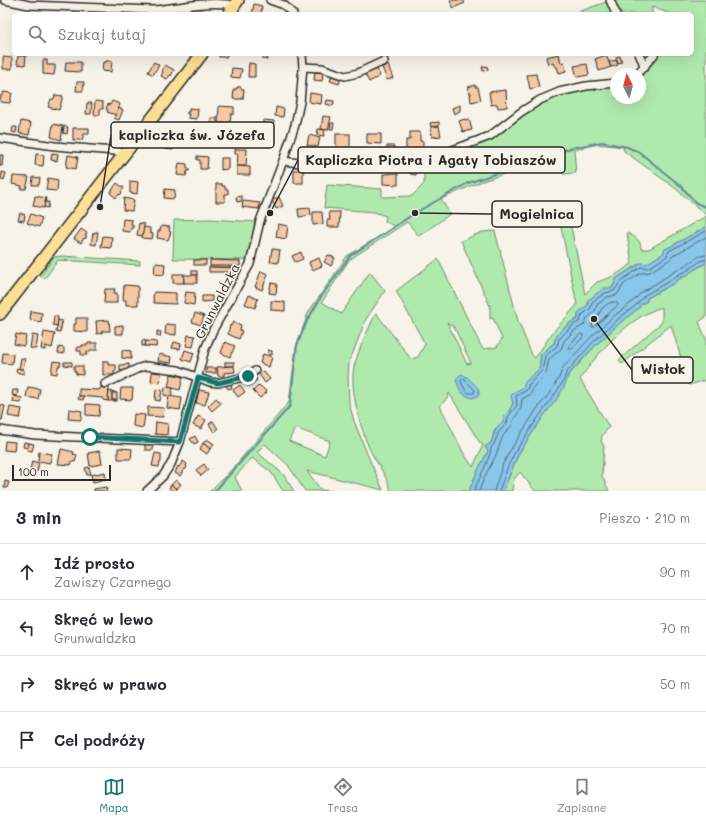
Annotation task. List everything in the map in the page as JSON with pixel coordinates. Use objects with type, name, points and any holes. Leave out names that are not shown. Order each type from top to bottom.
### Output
[{"type":"highway","points":[[0,314],[200,56]]},
{"type":"street","points":[[5,0],[29,5],[152,10],[167,9],[208,1],[220,1],[234,6]]},
{"type":"street","points":[[270,0],[284,5],[291,12]]},
{"type":"street","points":[[610,0],[615,12]]},
{"type":"street","name":"Grunwaldzka","points":[[147,491],[163,476],[172,464],[180,442],[205,349],[213,330],[250,264],[260,221],[295,125],[300,102],[303,67],[302,56]]},
{"type":"street","points":[[639,56],[645,67],[653,56]]},
{"type":"street","points":[[303,67],[322,68],[345,76],[358,73],[384,60]]},
{"type":"street","points":[[283,161],[333,167],[418,163],[490,136],[521,112],[540,100],[559,92],[586,86],[610,84]]},
{"type":"street","points":[[0,138],[55,146],[126,152]]},
{"type":"street","points":[[105,384],[146,366],[178,370],[198,378],[218,383],[248,376],[255,371]]},
{"type":"street","points":[[0,430],[35,435],[180,442]]},
{"type":"green space","points":[[612,0],[706,0],[706,215],[675,188],[624,151],[623,147],[598,144],[574,150],[576,173],[563,174],[559,155],[480,182],[441,199],[450,214],[419,236],[407,222],[349,260],[322,302],[341,314],[370,272],[385,291],[366,319],[349,363],[348,376],[349,403],[354,421],[383,490],[307,471],[321,490],[333,491],[305,491],[288,465],[265,444],[257,452],[283,474],[294,491],[283,491],[271,472],[252,458],[235,477],[242,491],[210,491],[233,468],[289,402],[296,347],[308,313],[347,256],[395,227],[385,221],[386,216],[374,212],[324,208],[327,185],[382,189],[382,197],[412,196],[424,184],[424,164],[468,149],[493,137],[515,122],[529,109],[549,99],[571,92],[610,86],[610,104],[646,104],[646,68],[657,56],[694,56],[694,12],[666,12],[652,7],[652,12],[618,12]],"holes":[[[295,428],[330,441],[325,456],[289,441]]]},
{"type":"green space","points":[[606,2],[611,12],[578,12]]},
{"type":"green space","points":[[706,216],[706,227],[664,250],[664,253],[646,264],[640,263],[617,278],[612,288],[604,289],[587,301],[588,305],[578,313],[578,318],[567,325],[557,335],[554,343],[541,354],[539,369],[524,383],[525,387],[513,393],[512,406],[504,416],[504,420],[495,429],[491,443],[485,447],[488,451],[469,491],[391,491],[370,450],[363,432],[354,397],[353,376],[358,353],[376,313],[411,359],[418,357],[425,344],[396,291],[438,259],[483,349],[497,347],[502,339],[493,318],[490,319],[490,306],[461,241],[482,232],[495,231],[518,321],[532,355],[535,358],[553,332],[577,305],[560,222],[570,222],[585,294],[597,282],[614,276],[632,264],[627,233],[639,241],[641,249],[649,249]],"holes":[[[447,322],[454,327],[471,363],[467,364]],[[449,393],[480,443],[483,445],[473,467],[464,454],[440,406],[448,397]]]},
{"type":"green space","points":[[210,219],[257,222],[247,260],[173,259],[174,220]]},
{"type":"green space","points":[[62,256],[140,261],[140,265],[58,260],[46,277],[43,278],[40,276],[54,257]]},
{"type":"green space","points":[[706,263],[706,317],[699,322],[706,339],[706,380],[689,385],[671,325],[622,364],[619,360],[662,322],[662,307],[638,319],[616,336],[596,357],[580,379],[609,427],[602,436],[601,441],[604,446],[602,476],[609,491],[535,491],[520,472],[514,479],[512,491],[503,491],[519,453],[557,399],[567,381],[568,376],[597,344],[640,307],[639,305],[647,301],[647,298],[687,276],[692,271]]},
{"type":"water","points":[[706,227],[706,263],[692,271],[687,276],[683,276],[673,284],[647,298],[647,301],[640,305],[640,307],[597,344],[568,375],[567,381],[557,399],[519,453],[503,491],[469,491],[488,451],[485,447],[491,443],[496,429],[504,420],[504,416],[509,411],[513,403],[511,396],[513,393],[524,387],[524,383],[539,369],[541,354],[554,343],[557,335],[563,329],[578,319],[578,313],[588,305],[587,301],[604,288],[612,288],[617,278],[641,263],[646,264],[664,253],[664,250]]},
{"type":"water","points":[[461,374],[469,378],[479,389],[479,395],[473,398],[466,396],[462,392],[456,379]]},
{"type":"building","points":[[450,0],[463,0],[465,3],[453,8]]},
{"type":"building","points":[[254,4],[262,6],[261,12],[252,12]]},
{"type":"building","points":[[195,5],[202,9],[200,12],[191,12]]},
{"type":"building","points":[[18,56],[26,56],[25,65],[17,64]]},
{"type":"building","points":[[263,56],[268,56],[267,60],[263,59]]},
{"type":"building","points":[[559,56],[561,63],[564,62],[566,71],[559,73],[557,67],[555,67],[553,63],[548,64],[546,57]]},
{"type":"building","points":[[606,56],[611,67],[599,71],[595,59]]},
{"type":"building","points":[[620,56],[622,62],[618,63],[616,57]]},
{"type":"building","points":[[3,57],[12,58],[12,69],[3,69]]},
{"type":"building","points":[[43,60],[47,60],[47,65],[55,65],[54,75],[43,74]]},
{"type":"building","points":[[616,60],[618,65],[611,67],[609,62]]},
{"type":"building","points":[[106,61],[112,61],[111,72],[102,71],[103,62],[105,63]]},
{"type":"building","points":[[66,62],[81,62],[81,72],[65,71]]},
{"type":"building","points":[[154,62],[159,65],[153,75],[148,72]]},
{"type":"building","points":[[249,63],[255,64],[255,77],[248,77]]},
{"type":"building","points":[[587,64],[589,75],[577,77],[574,66]]},
{"type":"building","points":[[165,65],[174,70],[171,76],[170,75],[167,79],[161,76]]},
{"type":"building","points":[[388,65],[393,78],[387,80],[382,67]]},
{"type":"building","points":[[487,66],[488,70],[483,71],[482,67]]},
{"type":"building","points":[[232,68],[242,69],[240,78],[231,77]]},
{"type":"building","points":[[377,69],[380,76],[369,82],[365,74]]},
{"type":"building","points":[[315,72],[323,73],[322,81],[314,80]]},
{"type":"building","points":[[536,74],[539,87],[530,89],[527,75]]},
{"type":"building","points":[[332,75],[341,78],[339,84],[330,81]]},
{"type":"building","points":[[77,82],[84,82],[83,91],[76,91]]},
{"type":"building","points":[[475,85],[475,87],[478,87],[481,100],[471,102],[471,93],[469,93],[468,87]]},
{"type":"building","points":[[237,87],[244,89],[243,99],[233,99],[234,89],[237,89]]},
{"type":"building","points":[[506,90],[507,107],[498,108],[497,104],[491,105],[489,92]]},
{"type":"building","points":[[3,92],[12,93],[10,103],[0,102]]},
{"type":"building","points":[[310,93],[322,95],[321,104],[309,102]]},
{"type":"building","points":[[55,95],[63,96],[59,110],[48,107],[51,99],[54,99]]},
{"type":"building","points":[[327,100],[334,101],[333,106],[326,104]]},
{"type":"building","points":[[95,101],[103,102],[103,109],[100,109],[100,115],[94,115]]},
{"type":"building","points":[[112,101],[120,104],[116,115],[107,112],[108,110],[106,109],[108,104],[110,105]]},
{"type":"building","points":[[87,103],[92,103],[91,114],[86,114]]},
{"type":"building","points":[[460,105],[460,111],[454,114],[452,108]]},
{"type":"building","points":[[219,106],[234,107],[234,114],[231,114],[230,123],[218,123]]},
{"type":"building","points":[[276,107],[284,109],[283,117],[275,116]]},
{"type":"building","points":[[119,108],[123,110],[119,120],[114,118]]},
{"type":"building","points":[[189,108],[198,109],[197,119],[188,118],[189,114],[187,114],[187,112],[189,112]]},
{"type":"building","points":[[323,116],[331,117],[328,130],[321,129]]},
{"type":"building","points":[[211,118],[217,118],[217,127],[211,127]]},
{"type":"building","points":[[469,119],[472,130],[463,132],[459,121]]},
{"type":"building","points":[[263,120],[274,121],[273,128],[263,127]]},
{"type":"building","points":[[21,121],[31,123],[29,135],[19,133]]},
{"type":"building","points":[[439,122],[439,126],[431,127],[430,123]]},
{"type":"building","points":[[331,123],[334,123],[333,129],[330,129]]},
{"type":"building","points":[[53,124],[63,126],[61,140],[51,137]]},
{"type":"building","points":[[64,126],[68,127],[67,134],[63,133]]},
{"type":"building","points":[[439,126],[441,136],[432,137],[431,127]]},
{"type":"building","points":[[13,127],[17,127],[16,133],[12,132]]},
{"type":"building","points":[[73,128],[89,128],[89,134],[84,134],[82,140],[73,140]]},
{"type":"building","points":[[318,129],[325,130],[324,136],[317,135]]},
{"type":"building","points":[[263,132],[272,132],[272,135],[274,135],[273,144],[261,144]]},
{"type":"building","points":[[410,132],[420,132],[420,141],[423,141],[423,151],[410,150],[410,152],[406,152],[406,140],[410,140]]},
{"type":"building","points":[[336,134],[350,134],[350,148],[336,148]]},
{"type":"building","points":[[367,134],[381,134],[381,144],[367,143]]},
{"type":"building","points":[[309,135],[320,138],[318,147],[307,145]]},
{"type":"building","points":[[165,139],[175,140],[173,150],[164,149]]},
{"type":"building","points":[[387,146],[394,146],[394,154],[387,153]]},
{"type":"building","points":[[235,149],[247,149],[246,166],[237,166],[238,154],[235,154]]},
{"type":"building","points":[[52,153],[58,154],[57,161],[51,160]]},
{"type":"building","points":[[36,154],[44,155],[43,166],[35,165]]},
{"type":"building","points":[[0,155],[3,155],[2,166],[0,166]]},
{"type":"building","points":[[68,155],[78,157],[76,169],[66,167]]},
{"type":"building","points":[[197,156],[208,157],[207,169],[200,169],[200,160],[197,160]]},
{"type":"building","points":[[221,158],[228,158],[228,169],[221,170]]},
{"type":"building","points":[[179,163],[187,164],[189,171],[187,171],[186,176],[177,175]]},
{"type":"building","points":[[237,166],[250,167],[250,175],[237,175]]},
{"type":"building","points":[[411,169],[417,170],[416,175],[410,174]]},
{"type":"building","points":[[294,170],[303,170],[303,183],[294,183]]},
{"type":"building","points":[[2,172],[6,173],[4,180],[1,179]]},
{"type":"building","points":[[398,173],[398,185],[383,184],[383,174]]},
{"type":"building","points":[[13,176],[29,177],[26,189],[21,189],[22,186],[12,184]]},
{"type":"building","points":[[33,177],[40,178],[39,185],[32,185]]},
{"type":"building","points":[[48,178],[58,180],[57,191],[46,190]]},
{"type":"building","points":[[130,181],[138,182],[137,194],[130,193]]},
{"type":"building","points":[[117,183],[124,188],[121,192],[122,193],[116,198],[110,193]]},
{"type":"building","points":[[216,184],[222,184],[222,186],[225,186],[225,189],[228,189],[228,194],[225,194],[225,202],[216,202]]},
{"type":"building","points":[[165,189],[175,190],[174,199],[164,198]]},
{"type":"building","points":[[35,196],[46,198],[44,208],[33,206]]},
{"type":"building","points":[[242,196],[242,201],[237,202],[236,197]]},
{"type":"building","points":[[279,197],[283,206],[276,209],[272,200]]},
{"type":"building","points":[[124,198],[134,200],[132,211],[123,210]]},
{"type":"building","points":[[243,201],[260,203],[259,209],[242,207]]},
{"type":"building","points":[[45,202],[49,202],[48,208],[44,207]]},
{"type":"building","points":[[310,208],[311,215],[299,217],[298,209]]},
{"type":"building","points":[[313,212],[322,212],[323,224],[313,225]]},
{"type":"building","points":[[329,212],[340,212],[339,227],[327,227],[327,220],[330,220]]},
{"type":"building","points":[[20,213],[25,215],[24,221],[18,220]]},
{"type":"building","points":[[31,214],[42,218],[39,227],[27,223]]},
{"type":"building","points":[[123,219],[132,220],[131,224],[133,225],[133,228],[131,228],[130,232],[122,231]]},
{"type":"building","points":[[139,223],[144,224],[143,236],[137,235]]},
{"type":"building","points":[[278,224],[288,226],[286,239],[276,237]]},
{"type":"building","points":[[161,226],[170,227],[169,231],[171,232],[168,240],[157,238],[158,231],[160,231]]},
{"type":"building","points":[[144,227],[150,228],[150,233],[153,234],[152,239],[142,238]]},
{"type":"building","points":[[81,229],[87,233],[85,236],[87,237],[85,239],[84,238],[81,243],[74,239]]},
{"type":"building","points":[[98,232],[96,245],[91,244],[93,233]]},
{"type":"building","points":[[103,236],[112,237],[111,248],[101,247]]},
{"type":"building","points":[[272,249],[280,250],[278,263],[270,262]]},
{"type":"building","points":[[301,252],[303,259],[295,262],[292,256]]},
{"type":"building","points":[[328,255],[335,258],[331,266],[324,262]]},
{"type":"building","points":[[319,258],[322,266],[312,270],[309,262]]},
{"type":"building","points":[[194,260],[206,260],[206,265],[194,265]]},
{"type":"building","points":[[210,260],[240,261],[240,266],[210,266]]},
{"type":"building","points":[[155,263],[165,264],[164,275],[154,274]]},
{"type":"building","points":[[209,267],[238,268],[238,272],[209,272]]},
{"type":"building","points":[[192,271],[197,271],[197,275],[192,275]]},
{"type":"building","points":[[261,271],[268,274],[262,290],[255,287]]},
{"type":"building","points":[[173,274],[184,274],[184,283],[173,283]]},
{"type":"building","points":[[184,275],[197,275],[197,283],[184,283]]},
{"type":"building","points":[[271,283],[277,284],[276,294],[269,293]]},
{"type":"building","points":[[124,285],[138,286],[138,305],[126,305],[126,300],[123,300]]},
{"type":"building","points":[[105,289],[115,289],[114,293],[117,293],[117,303],[104,303]]},
{"type":"building","points":[[154,292],[176,293],[176,304],[154,303]]},
{"type":"building","points":[[186,292],[195,293],[194,305],[184,303]]},
{"type":"building","points":[[249,295],[258,299],[255,308],[245,304]]},
{"type":"building","points":[[202,296],[212,296],[212,301],[202,302]]},
{"type":"building","points":[[271,301],[285,302],[285,311],[271,310]]},
{"type":"building","points":[[31,311],[42,313],[41,322],[30,320]]},
{"type":"building","points":[[195,313],[204,316],[201,325],[192,322]]},
{"type":"building","points":[[54,316],[58,317],[57,326],[53,325]]},
{"type":"building","points":[[76,318],[87,318],[87,332],[74,331]]},
{"type":"building","points":[[58,320],[62,321],[61,328],[57,327]]},
{"type":"building","points":[[109,320],[110,331],[102,331],[102,333],[97,334],[96,321]]},
{"type":"building","points":[[233,322],[241,325],[240,330],[242,331],[239,339],[228,334],[230,325],[231,326]]},
{"type":"building","points":[[166,324],[176,325],[176,335],[165,334]]},
{"type":"building","points":[[123,325],[123,334],[115,334],[115,326]]},
{"type":"building","points":[[57,327],[61,328],[60,333],[56,332]]},
{"type":"building","points":[[157,331],[161,332],[160,337],[157,336]]},
{"type":"building","points":[[44,332],[55,334],[52,348],[45,346],[45,350],[41,349]]},
{"type":"building","points":[[16,334],[26,336],[24,346],[14,344]]},
{"type":"building","points":[[32,335],[38,336],[36,349],[30,348]]},
{"type":"building","points":[[188,335],[195,336],[193,347],[186,346]]},
{"type":"building","points":[[142,340],[146,341],[145,346],[142,346]]},
{"type":"building","points":[[146,341],[157,342],[156,347],[145,346]]},
{"type":"building","points":[[174,342],[181,344],[180,349],[172,348]]},
{"type":"building","points":[[225,342],[235,346],[230,357],[221,353]]},
{"type":"building","points":[[88,343],[97,343],[97,350],[90,350],[90,352],[87,352],[87,355],[81,355],[81,351],[77,351],[77,347],[88,345]]},
{"type":"building","points":[[59,347],[64,348],[64,354],[58,353]]},
{"type":"building","points":[[122,350],[131,351],[131,359],[122,358]]},
{"type":"building","points":[[185,350],[194,353],[191,362],[182,359]]},
{"type":"building","points":[[268,350],[272,351],[272,355],[268,354]]},
{"type":"building","points":[[3,353],[13,354],[12,364],[2,363]]},
{"type":"building","points":[[159,354],[172,357],[171,363],[158,361]]},
{"type":"building","points":[[263,354],[272,357],[269,367],[260,363]]},
{"type":"building","points":[[21,358],[25,359],[23,369],[19,369]]},
{"type":"building","points":[[53,361],[61,362],[60,366],[58,366],[57,374],[51,373]]},
{"type":"building","points":[[103,361],[108,361],[108,365],[116,365],[114,375],[103,375]]},
{"type":"building","points":[[64,362],[72,362],[72,366],[64,365]]},
{"type":"building","points":[[225,362],[234,362],[234,366],[225,366]]},
{"type":"building","points":[[129,364],[129,370],[120,371],[120,365]]},
{"type":"building","points":[[74,366],[83,366],[83,375],[76,374],[74,371]]},
{"type":"building","points":[[234,366],[235,372],[224,373],[224,376],[218,376],[217,367]]},
{"type":"building","points":[[17,368],[24,370],[24,374],[16,372]]},
{"type":"building","points":[[206,368],[216,368],[216,373],[206,373]]},
{"type":"building","points":[[263,371],[270,379],[265,383],[259,374]]},
{"type":"building","points":[[152,372],[161,373],[160,383],[151,382]]},
{"type":"building","points":[[171,374],[183,377],[180,390],[168,387]]},
{"type":"building","points":[[253,375],[257,380],[249,386],[245,381]]},
{"type":"building","points":[[231,384],[232,388],[228,389],[226,386]]},
{"type":"building","points":[[240,385],[245,392],[238,397],[233,390]]},
{"type":"building","points":[[259,385],[267,392],[260,398],[253,391]]},
{"type":"building","points":[[28,387],[40,389],[38,399],[26,397]]},
{"type":"building","points":[[101,387],[109,387],[108,401],[103,400],[103,398],[79,396],[79,389],[99,390]]},
{"type":"building","points":[[165,387],[173,388],[171,397],[164,395]]},
{"type":"building","points":[[121,388],[133,388],[132,400],[120,399]]},
{"type":"building","points":[[156,389],[162,390],[160,401],[155,400]]},
{"type":"building","points":[[13,390],[18,390],[17,396],[12,395]]},
{"type":"building","points":[[199,390],[209,392],[205,405],[196,403]]},
{"type":"building","points":[[109,391],[115,392],[112,393],[112,400],[117,401],[108,401]]},
{"type":"building","points":[[112,393],[117,393],[117,400],[112,400]]},
{"type":"building","points":[[14,396],[22,398],[21,403],[13,402]]},
{"type":"building","points":[[79,396],[84,396],[83,400],[78,399]]},
{"type":"building","points":[[169,396],[182,398],[180,410],[167,408]]},
{"type":"building","points":[[216,398],[221,403],[212,411],[208,406]]},
{"type":"building","points":[[86,404],[100,405],[99,416],[86,415]]},
{"type":"building","points":[[0,405],[5,406],[2,420],[0,420]]},
{"type":"building","points":[[10,407],[22,409],[20,418],[8,416]]},
{"type":"building","points":[[148,407],[164,408],[163,417],[147,416]]},
{"type":"building","points":[[69,409],[82,411],[81,420],[68,419]]},
{"type":"building","points":[[134,414],[145,415],[143,428],[133,426]]},
{"type":"building","points":[[198,416],[206,420],[201,429],[193,425]]},
{"type":"building","points":[[213,421],[218,429],[214,432],[209,424]]},
{"type":"building","points":[[156,422],[168,424],[167,435],[155,434]]},
{"type":"building","points":[[195,436],[198,442],[194,444],[190,439]]},
{"type":"building","points":[[207,439],[214,444],[210,449],[203,443]]},
{"type":"building","points":[[5,441],[15,442],[14,451],[4,450]]},
{"type":"building","points":[[24,442],[29,443],[28,448],[23,447]]},
{"type":"building","points":[[29,443],[34,444],[32,451],[27,450]]},
{"type":"building","points":[[145,443],[153,443],[153,450],[145,450]]},
{"type":"building","points":[[203,443],[210,449],[207,454],[200,449]]},
{"type":"building","points":[[118,448],[132,449],[131,459],[118,459]]},
{"type":"building","points":[[61,449],[74,452],[73,454],[77,455],[75,462],[72,461],[71,465],[58,464]]},
{"type":"building","points":[[100,451],[102,464],[90,466],[88,453]]},
{"type":"building","points":[[39,452],[52,454],[50,463],[38,461]]},
{"type":"building","points":[[155,453],[161,454],[161,462],[159,467],[152,466]]},
{"type":"building","points":[[32,461],[39,463],[37,472],[30,470]]},
{"type":"building","points":[[183,461],[187,464],[187,467],[180,476],[175,473],[178,466],[179,467]]},
{"type":"building","points":[[204,464],[208,470],[201,476],[196,470]]},
{"type":"building","points":[[89,467],[91,474],[87,475],[85,468]]},
{"type":"building","points":[[105,472],[106,479],[93,482],[91,475]]},
{"type":"building","points":[[176,480],[181,484],[177,489],[171,485]]},
{"type":"building","points":[[5,481],[9,482],[7,488],[4,488]]},
{"type":"building","points":[[171,485],[177,489],[175,491],[172,491],[169,488]]},
{"type":"building","points":[[106,487],[107,491],[94,491],[94,489]]},
{"type":"waterway","points":[[215,491],[290,406],[297,345],[307,321],[321,297],[350,256],[415,213],[468,183],[571,148],[602,142],[627,147],[639,152],[681,186],[696,203],[706,207]]},
{"type":"place","name":"kapliczka św. Józefa","points":[[100,207]]},
{"type":"place","name":"Kapliczka Piotra i Agaty Tobiaszów","points":[[270,213]]},
{"type":"place","name":"Mogielnica","points":[[415,213]]},
{"type":"place","name":"Wisłok","points":[[594,319]]},
{"type":"route","points":[[90,437],[180,442],[198,378],[218,383],[248,376]]}]
